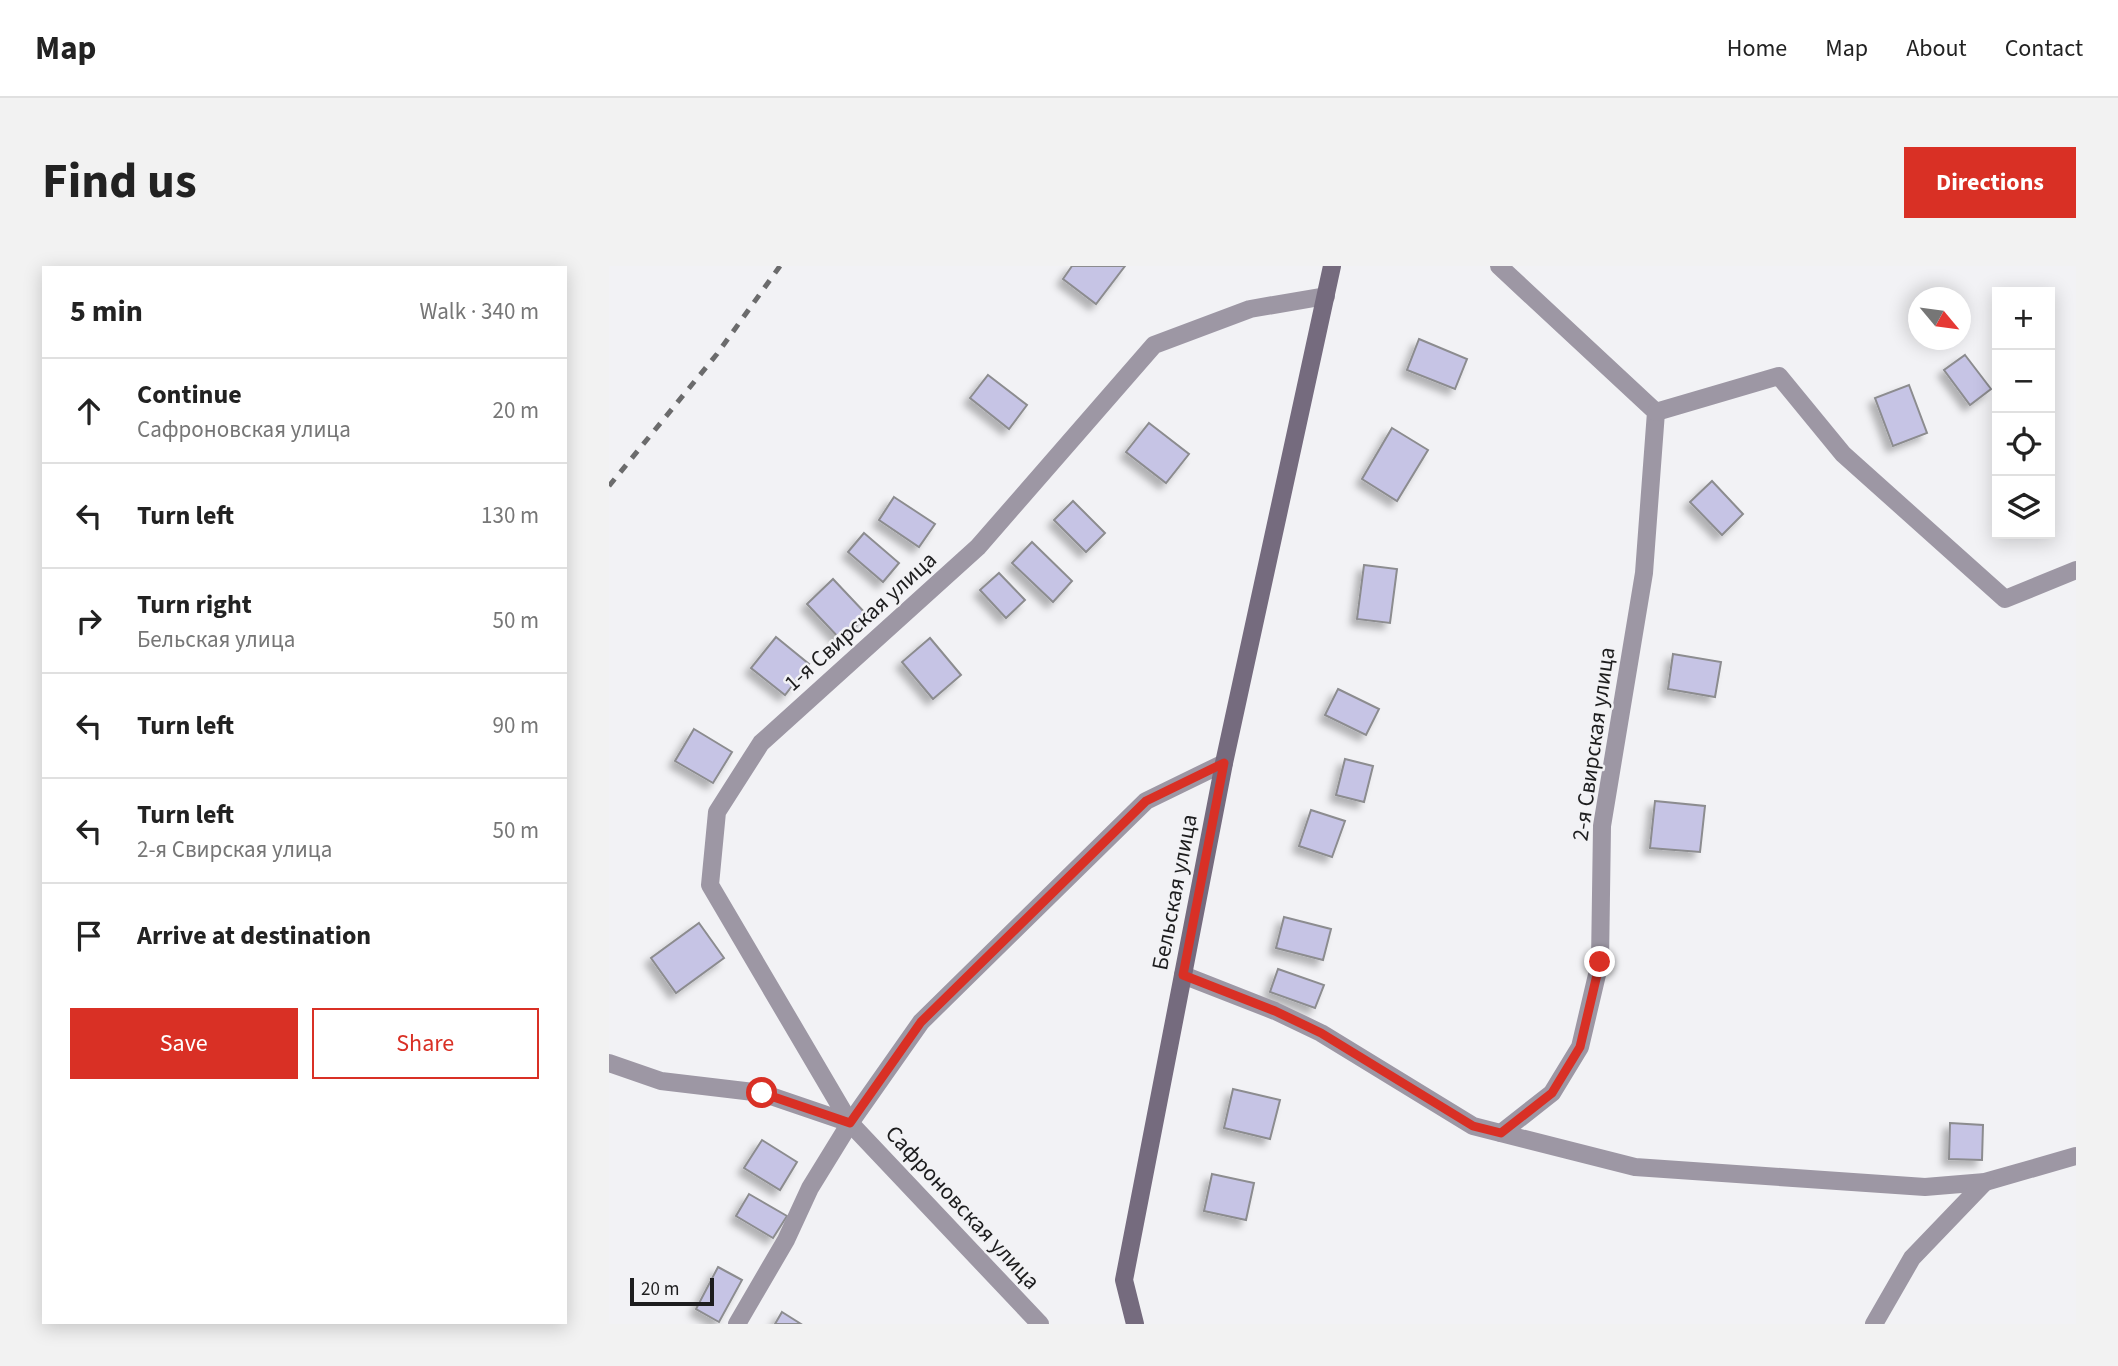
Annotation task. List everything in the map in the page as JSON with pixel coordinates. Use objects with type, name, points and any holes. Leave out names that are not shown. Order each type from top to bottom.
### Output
[{"type":"street","name":"Бельская улица","points":[[1135,1324],[1124,1280],[1224,763],[1332,266]]},
{"type":"street","points":[[1499,266],[1656,412],[1779,376],[1843,454],[2005,599],[2076,570]]},
{"type":"street","name":"1-я Свирская улица","points":[[850,1123],[710,885],[717,812],[761,743],[978,547],[1154,345],[1250,309],[1327,296]]},
{"type":"street","name":"2-я Свирская улица","points":[[1501,1133],[1552,1093],[1580,1047],[1600,962],[1602,826],[1644,573],[1656,412]]},
{"type":"street","points":[[850,1123],[921,1022],[1146,801],[1224,763]]},
{"type":"street","points":[[1183,975],[1275,1011],[1321,1033],[1473,1126],[1635,1167],[1925,1187],[1985,1182],[2076,1156]]},
{"type":"street","name":"Сафроновская улица","points":[[609,1063],[661,1081],[762,1093],[850,1123],[1040,1324]]},
{"type":"street","name":"Сафроновская улица","points":[[737,1324],[786,1240],[810,1188],[850,1123]]},
{"type":"street","points":[[1874,1324],[1912,1258],[1985,1182]]},
{"type":"building","points":[[1072,266],[1125,266],[1096,304],[1063,279]]},
{"type":"building","points":[[1419,339],[1467,359],[1455,389],[1407,370]]},
{"type":"building","points":[[1965,355],[1991,389],[1970,405],[1944,370]]},
{"type":"building","points":[[988,375],[1027,405],[1009,429],[970,398]]},
{"type":"building","points":[[1909,385],[1927,433],[1893,446],[1875,398]]},
{"type":"building","points":[[1149,423],[1189,454],[1166,483],[1126,452]]},
{"type":"building","points":[[1392,428],[1428,450],[1397,501],[1362,479]]},
{"type":"building","points":[[1712,481],[1743,514],[1722,535],[1690,502]]},
{"type":"building","points":[[894,497],[935,524],[919,547],[879,520]]},
{"type":"building","points":[[1073,501],[1105,533],[1086,552],[1054,520]]},
{"type":"building","points":[[864,533],[899,563],[883,582],[848,552]]},
{"type":"building","points":[[1032,542],[1072,581],[1053,602],[1012,563]]},
{"type":"building","points":[[1364,565],[1397,569],[1390,623],[1357,619]]},
{"type":"building","points":[[999,573],[1025,600],[1006,618],[980,590]]},
{"type":"building","points":[[833,579],[867,615],[841,640],[807,604]]},
{"type":"building","points":[[776,637],[809,664],[785,695],[751,668]]},
{"type":"building","points":[[930,638],[961,675],[933,699],[902,662]]},
{"type":"building","points":[[1673,654],[1721,662],[1715,697],[1668,689]]},
{"type":"building","points":[[1338,689],[1379,709],[1366,735],[1325,715]]},
{"type":"building","points":[[694,729],[732,752],[713,783],[675,761]]},
{"type":"building","points":[[1345,759],[1373,766],[1364,802],[1336,795]]},
{"type":"building","points":[[1655,801],[1705,806],[1700,852],[1650,848]]},
{"type":"building","points":[[1311,810],[1345,821],[1332,857],[1299,846]]},
{"type":"building","points":[[1284,917],[1331,929],[1323,960],[1276,948]]},
{"type":"building","points":[[699,923],[724,958],[676,993],[651,958]]},
{"type":"building","points":[[1278,969],[1324,985],[1315,1008],[1270,992]]},
{"type":"building","points":[[1233,1089],[1280,1100],[1270,1139],[1224,1128]]},
{"type":"building","points":[[1950,1123],[1983,1125],[1982,1160],[1949,1159]]},
{"type":"building","points":[[762,1140],[797,1162],[780,1190],[744,1168]]},
{"type":"building","points":[[1212,1174],[1254,1183],[1246,1220],[1204,1211]]},
{"type":"building","points":[[749,1194],[787,1216],[773,1238],[736,1216]]},
{"type":"building","points":[[718,1267],[742,1280],[719,1322],[696,1309]]},
{"type":"building","points":[[782,1312],[801,1324],[775,1324]]},
{"type":"railway","points":[[609,486],[717,354],[780,266]]},
{"type":"route","points":[[762,1093],[850,1123],[921,1022],[1146,801],[1224,763],[1183,975],[1275,1011],[1321,1033],[1473,1126],[1501,1133],[1552,1093],[1580,1047],[1600,962]]}]
